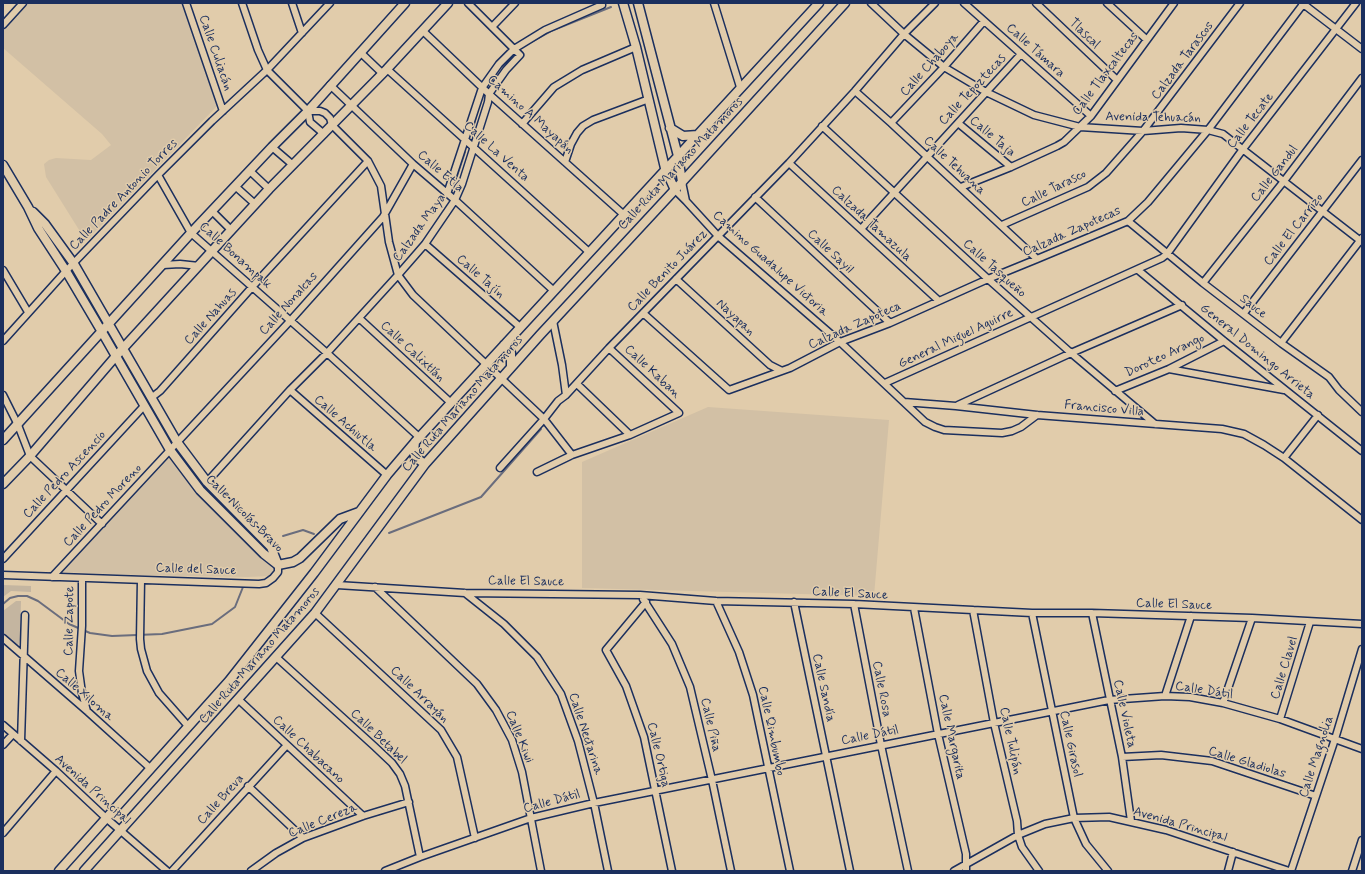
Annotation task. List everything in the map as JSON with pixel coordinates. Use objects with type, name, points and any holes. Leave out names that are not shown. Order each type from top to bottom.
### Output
[{"type":"main road","points":[[3,484],[30,456],[122,348],[255,204],[385,71],[448,3]]},
{"type":"main road","name":"Camino Guadalupe Victoria","points":[[623,3],[636,47],[666,168],[674,190]]},
{"type":"main road","points":[[638,3],[678,156],[682,182]]},
{"type":"main road","name":"Calle Ruta Mariano Matamoros","points":[[59,871],[228,681],[314,573],[387,475],[417,439],[819,3]]},
{"type":"main road","name":"Calle Ruta Mariano Matamoros","points":[[84,871],[239,700],[315,613],[425,464],[511,367],[845,3]]},
{"type":"main road","points":[[3,440],[235,186],[308,111],[401,4]]},
{"type":"main road","points":[[670,128],[683,136],[698,135]]},
{"type":"main road","name":"Calle Nicolás Bravo","points":[[3,164],[28,207],[38,228],[66,271],[170,450],[200,490],[264,554],[278,565]]},
{"type":"main road","name":"Calle Nicolás Bravo","points":[[28,207],[45,224],[74,264],[177,442],[208,482],[271,547],[278,565]]},
{"type":"main road","points":[[504,345],[511,353],[511,367]]},
{"type":"main road","points":[[417,439],[414,450],[415,457],[425,464]]},
{"type":"main road","points":[[278,565],[293,562],[300,558],[340,519],[359,512]]},
{"type":"street","points":[[3,25],[23,3]]},
{"type":"street","name":"Calle Culiacán","points":[[186,3],[223,111]]},
{"type":"street","points":[[242,3],[267,70],[308,111],[310,122],[324,134]]},
{"type":"street","points":[[292,3],[302,33]]},
{"type":"street","name":"Calle Padre Antonio Torres","points":[[3,341],[66,271],[158,175],[267,70],[330,3]]},
{"type":"street","points":[[468,3],[514,49]]},
{"type":"street","points":[[492,28],[515,3]]},
{"type":"street","points":[[714,3],[740,87]]},
{"type":"street","name":"Avenida Tehuacán","points":[[871,3],[904,34],[944,67],[986,92],[1034,115],[1080,127],[1143,131],[1181,128],[1208,130],[1223,134],[1322,212],[1361,240]]},
{"type":"street","name":"Calle Benito Juárez","points":[[500,468],[558,401],[577,384],[676,278],[789,163],[855,92],[904,34],[935,3]]},
{"type":"street","name":"Calle Támara","points":[[964,3],[1091,116]]},
{"type":"street","name":"Tlascal","points":[[1036,3],[1117,80]]},
{"type":"street","points":[[1107,3],[1146,39]]},
{"type":"street","name":"Calle Tlaxcaltecas","points":[[961,188],[1058,146],[1080,127],[1091,116],[1146,39],[1174,3]]},
{"type":"street","name":"Calzada Tarascos","points":[[1143,131],[1240,3]]},
{"type":"street","points":[[1303,3],[1362,49]]},
{"type":"street","name":"Calzada Zapotecas","points":[[988,279],[1037,260],[1128,221],[1148,202],[1208,130],[1303,3]]},
{"type":"street","name":"Calle Tecate","points":[[1167,254],[1243,149],[1356,3]]},
{"type":"street","name":"Calzada Maya","points":[[448,194],[482,88],[499,64],[514,49],[545,30],[602,5]]},
{"type":"street","name":"Calle Chaboya","points":[[891,123],[944,67],[984,21]]},
{"type":"street","name":"Camino A Mayapán","points":[[423,31],[482,88],[623,214]]},
{"type":"street","points":[[522,124],[554,87],[582,70],[636,47]]},
{"type":"street","name":"Calzada Maya","points":[[208,482],[290,390],[359,318],[425,244],[455,200],[462,184],[488,102],[489,94],[506,70],[520,55],[514,49]]},
{"type":"street","name":"Calle La Venta","points":[[360,52],[385,71],[465,139],[589,252]]},
{"type":"street","name":"Calle Tepoztecas","points":[[861,229],[1021,54]]},
{"type":"street","name":"Calle Gandul","points":[[1203,283],[1284,181],[1362,78]]},
{"type":"street","name":"Calle Etla","points":[[330,86],[413,164],[455,200],[554,291]]},
{"type":"street","name":"Calle Tehuana","points":[[855,92],[891,123],[1037,260]]},
{"type":"street","points":[[565,162],[571,144],[583,126],[593,120],[649,99]]},
{"type":"street","points":[[308,111],[320,111],[330,118],[332,124],[368,161],[381,186],[389,242],[398,275],[413,295],[544,419],[572,455]]},
{"type":"street","name":"Calle Taja","points":[[958,123],[1011,167]]},
{"type":"street","name":"Calle Tasqueño","points":[[822,126],[1030,317],[1155,424]]},
{"type":"street","name":"Calle Tarasco","points":[[1002,226],[1088,187],[1106,173],[1143,131]]},
{"type":"street","points":[[272,147],[293,165]]},
{"type":"street","name":"Calle El Carrizo","points":[[1244,313],[1362,160]]},
{"type":"street","name":"Calle Nahuas","points":[[151,398],[160,390],[368,161]]},
{"type":"street","name":"Calzada Tamazula","points":[[789,163],[939,301]]},
{"type":"street","name":"Calle Nonalcas","points":[[170,450],[385,214],[413,164]]},
{"type":"street","points":[[250,171],[269,189]]},
{"type":"street","name":"Calle Bonampak","points":[[158,175],[192,233],[327,352],[417,439]]},
{"type":"street","points":[[682,182],[686,201]]},
{"type":"street","points":[[235,186],[255,204]]},
{"type":"street","name":"Camino Guadalupe Victoria","points":[[674,190],[718,236],[840,342]]},
{"type":"street","name":"Calle Sayil","points":[[756,197],[890,323]]},
{"type":"street","points":[[212,211],[231,230]]},
{"type":"street","name":"Sauce","points":[[1128,221],[1203,283],[1244,313],[1281,343],[1329,377],[1339,390],[1362,412]]},
{"type":"street","points":[[1281,343],[1361,240]]},
{"type":"street","name":"Calle Tajín","points":[[425,244],[520,328]]},
{"type":"street","name":"General Miguel Aguirre","points":[[885,383],[1138,270],[1167,254]]},
{"type":"street","points":[[163,265],[180,264],[198,266]]},
{"type":"street","points":[[3,270],[28,312]]},
{"type":"street","name":"General Domingo Arrieta","points":[[1138,270],[1362,452]]},
{"type":"street","name":"Nayapan","points":[[676,278],[770,365],[780,370]]},
{"type":"street","name":"Calzada Zapoteca","points":[[643,313],[729,390],[780,370],[790,368],[840,342],[890,323],[988,279]]},
{"type":"street","points":[[956,406],[1071,353],[1182,305]]},
{"type":"street","name":"Calle Calixtlán","points":[[359,318],[450,402]]},
{"type":"street","points":[[553,321],[562,365],[566,395]]},
{"type":"street","name":"Doroteo Arango","points":[[1115,391],[1169,369],[1224,341]]},
{"type":"street","points":[[840,342],[925,422],[934,427],[944,430],[1012,431],[1021,427],[1037,415]]},
{"type":"street","name":"Calle Kaban","points":[[609,348],[680,413],[630,435]]},
{"type":"street","points":[[1169,369],[1286,390]]},
{"type":"street","points":[[537,472],[572,455],[630,435],[577,384]]},
{"type":"street","name":"Calle Achiutla","points":[[290,390],[387,475]]},
{"type":"street","points":[[3,395],[18,425],[30,456],[102,524]]},
{"type":"street","name":"Francisco Villa","points":[[904,402],[1037,415],[1222,429],[1244,434],[1284,458],[1362,520]]},
{"type":"street","name":"Calle Pedro Ascencio","points":[[3,559],[144,406]]},
{"type":"street","points":[[1284,458],[1318,415]]},
{"type":"street","name":"Calle Pedro Moreno","points":[[52,577],[170,450]]},
{"type":"street","name":"Calle del Sauce","points":[[3,575],[266,583],[278,572],[278,565]]},
{"type":"street","name":"Calle Zapote","points":[[82,578],[82,635],[80,671],[82,693],[87,711]]},
{"type":"street","points":[[141,580],[139,629],[141,649],[147,671],[159,694],[188,726]]},
{"type":"street","name":"Calle El Sauce","points":[[337,585],[465,593],[640,595],[716,601],[854,604],[1032,613],[1092,613],[1252,618],[1362,624]]},
{"type":"street","name":"Calle Kiwi","points":[[375,587],[477,684],[496,710],[512,740],[520,766],[541,871]]},
{"type":"street","name":"Calle Nectarina","points":[[465,593],[504,624],[537,657],[561,694],[578,741],[594,803],[608,871]]},
{"type":"street","name":"Calle Piña","points":[[640,595],[672,644],[690,687],[712,780],[731,871]]},
{"type":"street","name":"Calle Qimbumbo","points":[[716,601],[739,652],[753,695],[790,871]]},
{"type":"street","name":"Calle Ortiga","points":[[646,602],[606,650],[626,686],[644,737],[672,871]]},
{"type":"street","name":"Calle Sandía","points":[[794,602],[850,871]]},
{"type":"street","name":"Calle Rosa","points":[[854,604],[881,745],[908,871]]},
{"type":"street","name":"Calle Margarita","points":[[914,608],[938,734],[966,854],[966,871]]},
{"type":"street","name":"Calle Tulipán","points":[[973,610],[994,723],[1017,821],[1018,835],[1022,846],[1039,871]]},
{"type":"street","name":"Calle Arrayán","points":[[315,613],[441,730],[457,757],[476,838]]},
{"type":"street","name":"Calle Girasol","points":[[1032,613],[1074,818],[1086,844],[1108,871]]},
{"type":"street","name":"Calle Violeta","points":[[1092,613],[1122,757],[1131,821]]},
{"type":"street","points":[[21,741],[24,615]]},
{"type":"street","points":[[1165,696],[1192,616]]},
{"type":"street","points":[[1223,703],[1252,618]]},
{"type":"street","name":"Calle Clavel","points":[[1280,719],[1310,622]]},
{"type":"street","name":"Calle Xiloma","points":[[3,638],[150,768]]},
{"type":"street","name":"Calle Magnolia","points":[[1290,871],[1335,739],[1362,649]]},
{"type":"street","name":"Calle Betabel","points":[[276,657],[392,763],[400,774],[406,786],[420,857]]},
{"type":"street","name":"Calle Dátil","points":[[385,871],[420,857],[531,818],[594,803],[1109,700],[1165,696],[1190,697],[1223,703],[1280,719],[1362,749]]},
{"type":"street","name":"Calle Chabacano","points":[[239,700],[363,816]]},
{"type":"street","name":"Avenida Principal","points":[[3,725],[167,871]]},
{"type":"street","points":[[3,745],[13,734]]},
{"type":"street","name":"Calle Breva","points":[[172,871],[287,745]]},
{"type":"street","name":"Calle Gladiolas","points":[[1122,757],[1162,755],[1212,761],[1316,796]]},
{"type":"street","points":[[3,833],[56,771]]},
{"type":"street","points":[[248,786],[304,838]]},
{"type":"street","name":"Calle Cereza","points":[[251,871],[276,853],[304,838],[363,816],[409,802]]},
{"type":"street","name":"Avenida Principal","points":[[954,871],[1018,835],[1045,824],[1074,818],[1110,817],[1166,830],[1290,871]]},
{"type":"street","points":[[1352,871],[1362,840]]},
{"type":"street","points":[[1228,871],[1234,852]]},
{"type":"shaded area","points":[[28,3],[184,3],[219,104],[87,240],[81,233],[46,177],[44,164],[49,160],[56,158],[91,160],[111,145],[102,134],[3,48],[3,29]]},
{"type":"shaded area","points":[[708,407],[889,420],[874,596],[582,588],[582,462]]},
{"type":"shaded area","points":[[169,458],[279,573],[270,576],[248,577],[62,572]]},
{"type":"shaded area","points":[[3,585],[31,586],[31,592],[11,591],[3,597]]},
{"type":"shaded area","points":[[16,601],[21,601],[20,640],[18,646],[3,634],[3,611]]},
{"type":"waterway","points":[[531,42],[551,31],[611,7]]},
{"type":"waterway","points":[[474,124],[478,109]]},
{"type":"waterway","points":[[457,176],[465,152]]},
{"type":"waterway","points":[[389,533],[481,497],[541,429]]},
{"type":"waterway","points":[[283,536],[303,530],[314,534]]},
{"type":"waterway","points":[[3,604],[10,598],[27,596],[38,601],[69,624],[90,633],[112,636],[162,634],[212,624],[235,607],[243,587]]}]
